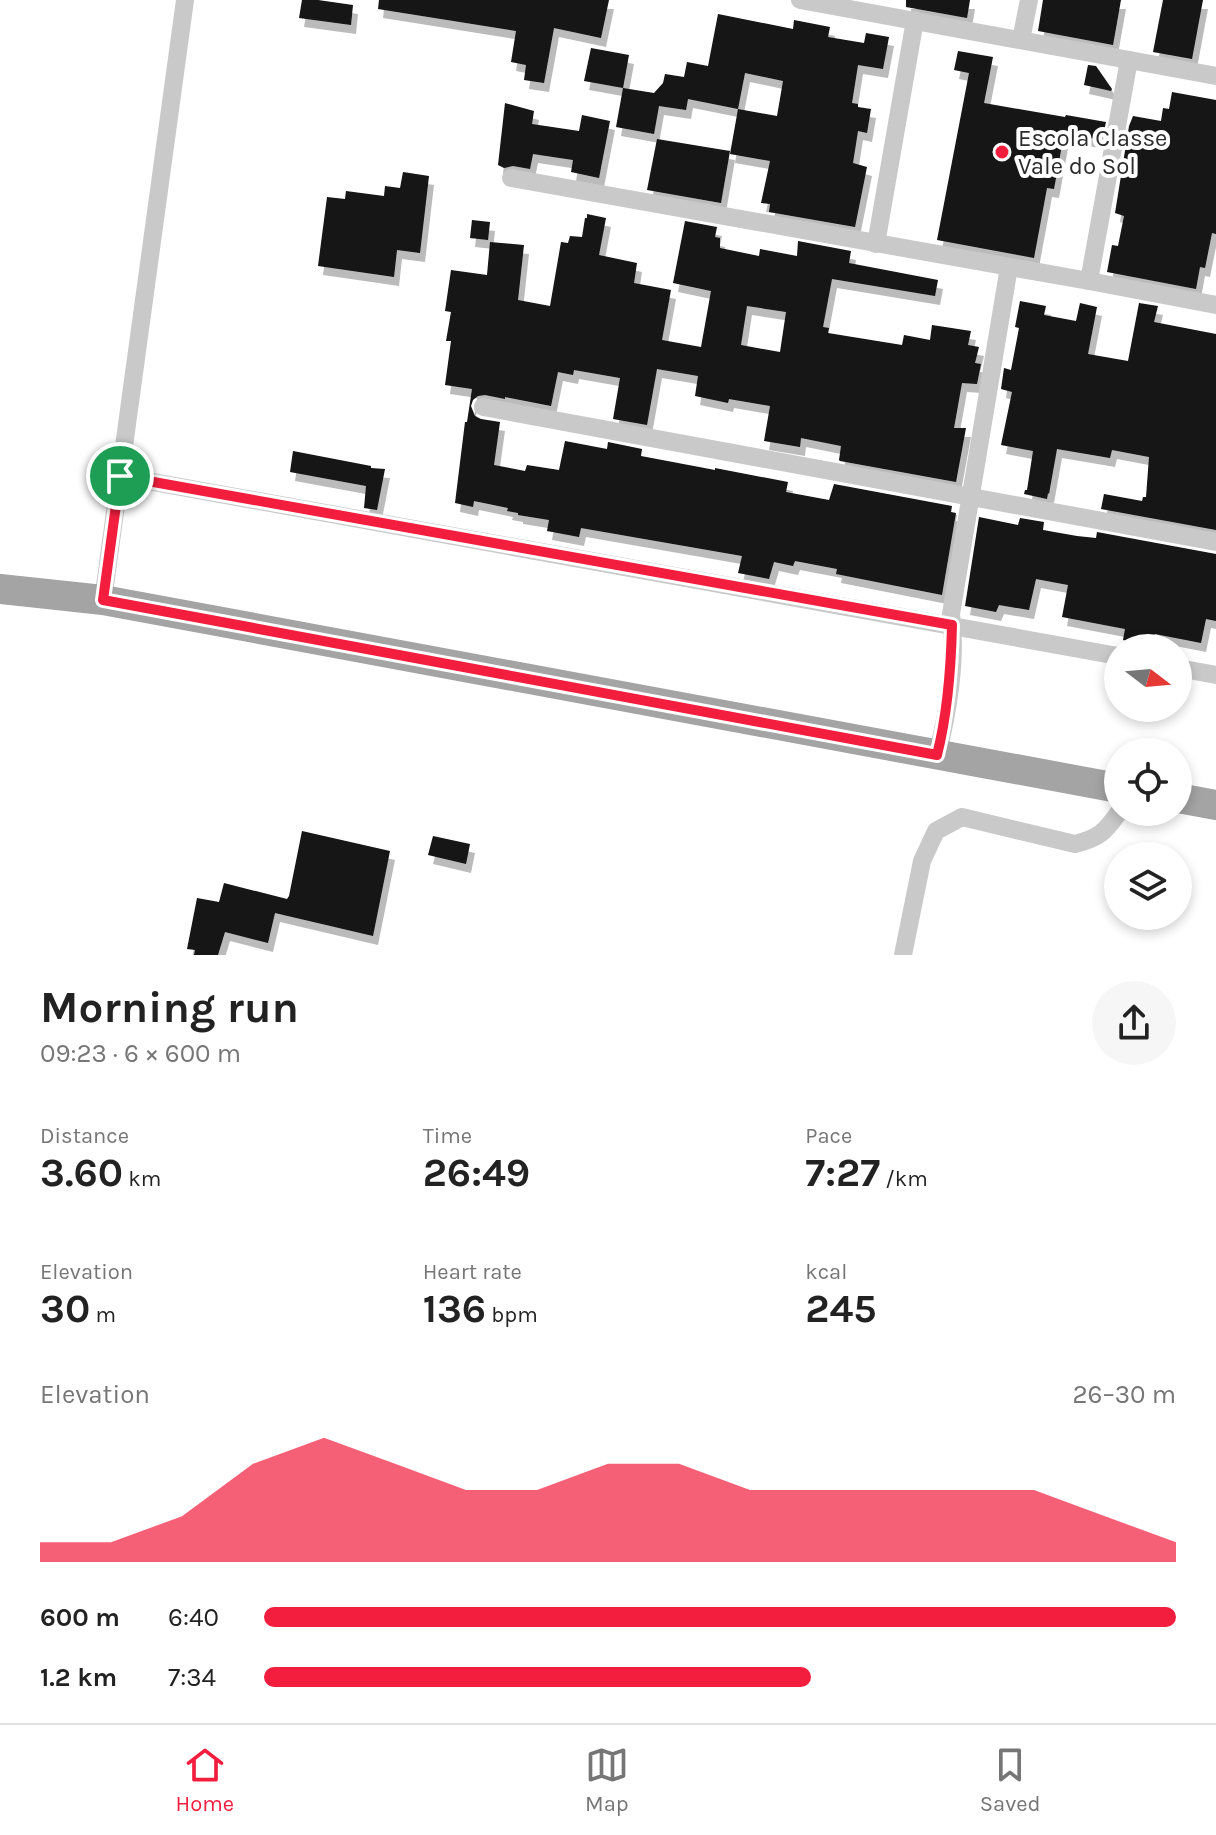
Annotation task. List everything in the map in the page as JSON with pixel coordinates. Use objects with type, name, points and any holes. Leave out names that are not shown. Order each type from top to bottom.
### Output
[{"type":"main road","points":[[0,589],[103,600],[1104,785]]},
{"type":"main road","points":[[1192,801],[1216,805]]},
{"type":"street","points":[[103,600],[185,0]]},
{"type":"street","points":[[800,0],[1216,76]]},
{"type":"street","points":[[1021,40],[1029,0]]},
{"type":"street","points":[[876,244],[915,20]]},
{"type":"street","points":[[1089,281],[1129,60]]},
{"type":"street","points":[[511,178],[1216,305]]},
{"type":"street","points":[[937,755],[951,667],[951,614],[1009,267]]},
{"type":"street","points":[[483,407],[1216,542]]},
{"type":"street","points":[[120,476],[1104,653]]},
{"type":"street","points":[[1192,671],[1216,675]]},
{"type":"street","points":[[903,955],[922,861],[936,831],[962,817],[1075,844],[1091,840],[1109,826]]},
{"type":"building","points":[[302,0],[353,5],[351,25],[299,18]]},
{"type":"building","points":[[379,0],[609,0],[601,38],[554,28],[544,83],[524,80],[526,65],[511,62],[516,31],[378,9]]},
{"type":"building","points":[[906,0],[970,0],[967,18],[906,7]]},
{"type":"building","points":[[1043,0],[1121,0],[1113,45],[1038,31]]},
{"type":"building","points":[[1163,0],[1203,0],[1192,59],[1153,52]]},
{"type":"building","points":[[718,14],[793,29],[794,20],[830,27],[828,37],[864,43],[866,33],[889,37],[883,69],[858,65],[852,103],[871,109],[867,133],[858,131],[853,163],[867,167],[855,227],[769,212],[770,204],[761,203],[770,161],[730,154],[738,109],[688,99],[686,110],[659,106],[654,134],[616,127],[623,88],[654,93],[663,83],[665,74],[684,77],[687,62],[708,66]],"holes":[[[745,73],[783,81],[777,116],[738,109]]]},
{"type":"building","points":[[591,48],[629,55],[623,88],[584,81]]},
{"type":"building","points":[[958,51],[993,57],[984,103],[1106,122],[1102,140],[1064,134],[1054,189],[1047,188],[1034,258],[937,240],[969,73],[954,70]]},
{"type":"building","points":[[1088,65],[1096,66],[1111,91],[1084,85]]},
{"type":"building","points":[[1172,92],[1216,100],[1216,234],[1212,233],[1205,268],[1200,267],[1196,289],[1107,272],[1112,245],[1118,246],[1124,216],[1115,213],[1129,126],[1133,116],[1161,121],[1163,108],[1169,109]]},
{"type":"building","points":[[505,103],[534,111],[532,124],[579,131],[582,115],[610,121],[599,178],[571,172],[573,160],[533,154],[530,169],[498,165]]},
{"type":"building","points":[[657,139],[730,151],[721,203],[647,190]]},
{"type":"building","points":[[403,172],[429,176],[420,253],[397,250],[394,277],[318,266],[327,197],[345,199],[346,191],[384,196],[385,186],[400,188]]},
{"type":"building","points":[[587,214],[606,218],[599,255],[637,263],[634,283],[671,290],[662,340],[701,347],[711,291],[673,283],[685,221],[717,227],[715,237],[720,238],[720,248],[759,256],[760,249],[797,256],[798,241],[851,251],[849,263],[938,280],[935,296],[832,279],[823,327],[829,328],[828,333],[902,345],[904,335],[930,340],[932,325],[971,331],[968,345],[979,347],[975,363],[981,364],[977,384],[962,383],[954,428],[966,428],[956,482],[840,461],[841,446],[801,438],[800,447],[764,441],[770,406],[729,399],[728,403],[695,396],[698,376],[657,369],[647,425],[613,419],[620,378],[574,370],[573,375],[558,372],[551,406],[505,397],[478,396],[471,406],[475,416],[500,422],[494,465],[525,471],[527,465],[559,470],[565,441],[607,449],[608,442],[642,449],[641,456],[788,482],[786,492],[829,500],[834,484],[952,506],[951,512],[956,513],[942,595],[836,574],[837,569],[795,561],[793,566],[774,562],[769,579],[738,573],[742,556],[581,528],[579,537],[547,531],[549,520],[518,515],[507,511],[508,508],[474,501],[473,507],[455,503],[472,389],[445,385],[451,341],[446,341],[451,312],[445,311],[451,270],[487,275],[490,242],[524,245],[518,300],[550,306],[561,242],[568,243],[570,236],[582,237]],"holes":[[[747,306],[786,312],[780,352],[741,345]]]},
{"type":"building","points":[[472,220],[490,222],[488,240],[470,238]]},
{"type":"building","points":[[1020,301],[1046,306],[1044,315],[1076,321],[1080,303],[1097,307],[1088,354],[1128,361],[1139,303],[1158,306],[1154,322],[1216,334],[1216,530],[1101,509],[1104,494],[1142,501],[1146,497],[1149,457],[1112,450],[1110,458],[1057,449],[1047,499],[1024,494],[1033,451],[1001,445],[1012,392],[1001,389],[1004,368],[1011,370],[1019,328],[1015,327]]},
{"type":"building","points":[[293,451],[385,469],[377,510],[364,508],[366,486],[290,472]]},
{"type":"building","points":[[979,517],[1018,525],[1020,518],[1044,522],[1043,530],[1096,538],[1097,532],[1216,554],[1216,621],[1206,619],[1201,643],[1192,641],[1192,634],[1124,634],[1125,629],[1062,617],[1068,585],[1036,579],[1029,610],[999,605],[996,612],[965,606]]},
{"type":"building","points":[[302,831],[390,851],[373,936],[275,913],[268,943],[225,932],[218,955],[194,955],[195,950],[187,949],[197,898],[219,902],[224,883],[287,899]]},
{"type":"building","points":[[433,836],[470,844],[466,864],[428,855]]},
{"type":"place","name":"Escola Classe Vale do Sol","points":[[1002,152]]},
{"type":"route","points":[[120,476],[952,625],[947,707],[937,755],[103,600],[120,476]]}]
